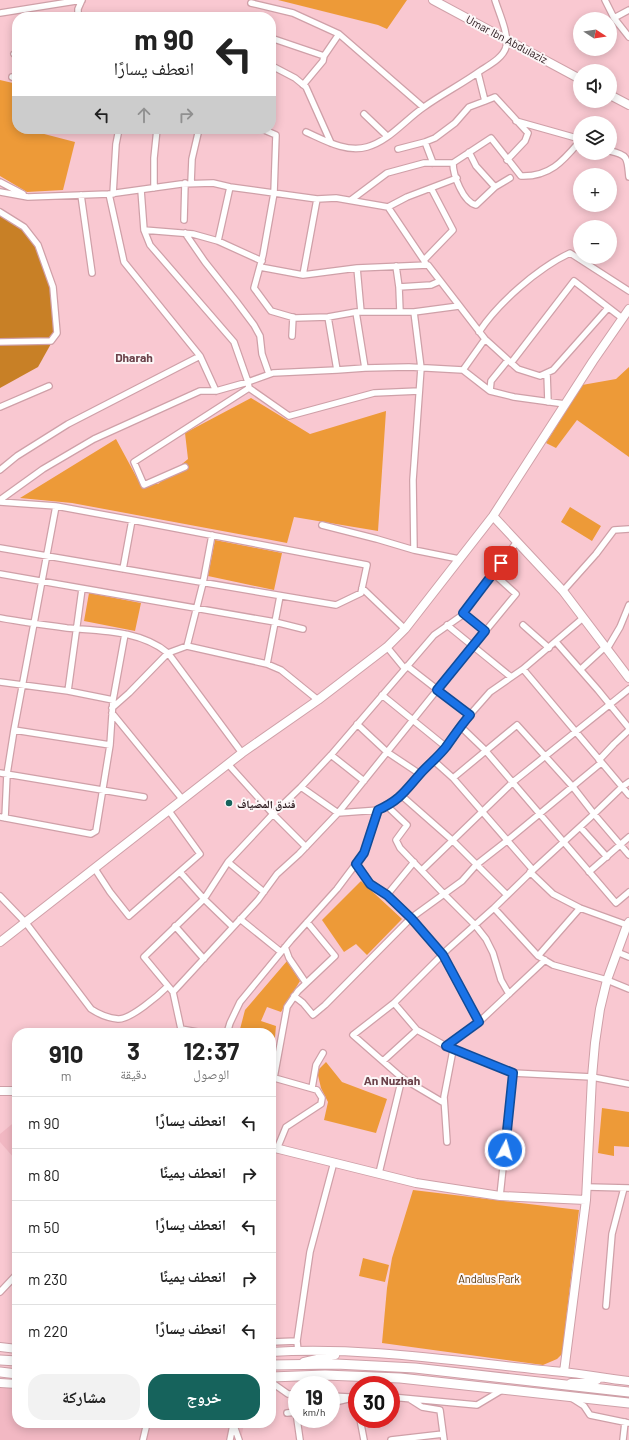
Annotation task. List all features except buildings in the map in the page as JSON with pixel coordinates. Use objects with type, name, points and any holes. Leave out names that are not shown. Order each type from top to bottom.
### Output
[{"type":"main road","points":[[0,1360],[12,1361]]},
{"type":"main road","points":[[276,1365],[336,1364],[415,1368],[629,1392]]},
{"type":"main road","points":[[0,1372],[12,1373]]},
{"type":"main road","points":[[276,1377],[325,1375],[400,1378],[629,1403]]},
{"type":"street","points":[[0,13],[82,0]]},
{"type":"street","points":[[78,12],[82,0]]},
{"type":"street","name":"Umar Ibn Abdulaziz","points":[[433,0],[573,74]]},
{"type":"street","points":[[306,132],[331,143],[357,149],[366,147],[387,136],[423,107],[478,73],[502,55],[506,48],[507,38],[495,0]]},
{"type":"street","points":[[605,0],[611,12]]},
{"type":"street","points":[[251,3],[293,13],[339,34],[423,107]]},
{"type":"street","points":[[617,16],[629,10]]},
{"type":"street","points":[[617,22],[629,37]]},
{"type":"street","points":[[303,85],[323,61],[324,56],[339,34]]},
{"type":"street","points":[[276,40],[324,56]]},
{"type":"street","points":[[276,68],[295,78],[306,87],[331,143]]},
{"type":"street","points":[[478,73],[485,100]]},
{"type":"street","points":[[398,149],[435,138],[456,123],[469,107],[495,97],[528,133],[525,141],[507,160]]},
{"type":"street","points":[[617,99],[629,105]]},
{"type":"street","points":[[364,114],[387,136]]},
{"type":"street","points":[[516,121],[573,138]]},
{"type":"street","points":[[117,134],[111,194],[124,262],[200,356],[216,391]]},
{"type":"street","points":[[154,188],[154,158],[156,134]]},
{"type":"street","points":[[192,183],[192,159],[198,134]]},
{"type":"street","points":[[274,134],[276,135],[274,193],[261,264],[254,288],[271,311],[293,317],[328,317],[359,312],[414,312],[459,306]]},
{"type":"street","points":[[351,200],[387,173],[424,163],[453,163],[491,138],[521,176],[531,177],[544,173],[563,162],[573,149]]},
{"type":"street","points":[[425,142],[433,163]]},
{"type":"street","points":[[469,152],[476,166],[495,187]]},
{"type":"street","points":[[617,152],[626,158],[629,177]]},
{"type":"street","points":[[453,163],[453,169],[462,193],[471,204],[476,205],[495,187],[510,178]]},
{"type":"street","points":[[0,192],[28,197],[111,194],[192,183],[213,183],[230,187],[317,199],[336,198],[351,200],[388,207],[407,197],[456,178]]},
{"type":"street","points":[[0,182],[28,197]]},
{"type":"street","points":[[184,184],[184,220]]},
{"type":"street","points":[[218,241],[230,187]]},
{"type":"street","points":[[424,260],[453,230],[431,188]]},
{"type":"street","points":[[141,190],[144,230],[150,245],[234,342],[249,385],[289,416],[374,393],[419,391]]},
{"type":"street","points":[[81,195],[92,273]]},
{"type":"street","points":[[303,275],[317,199]]},
{"type":"street","points":[[388,207],[424,260],[479,332],[518,369],[540,376],[553,370],[608,308]]},
{"type":"street","points":[[0,212],[24,227],[38,245],[53,287],[57,333],[51,341],[0,342]]},
{"type":"street","points":[[144,230],[193,234],[218,241],[261,264],[303,275],[357,268],[428,265]]},
{"type":"street","points":[[185,233],[205,262],[254,325],[260,336],[262,354],[270,374]]},
{"type":"street","points":[[479,332],[507,299],[535,275],[559,258],[570,253],[629,291]]},
{"type":"street","points":[[396,266],[400,287],[400,312]]},
{"type":"street","points":[[357,268],[359,312],[365,368]]},
{"type":"street","points":[[400,287],[431,285],[440,281]]},
{"type":"street","points":[[490,391],[491,381],[510,362],[574,281],[622,318]]},
{"type":"street","points":[[0,942],[242,753],[318,700],[387,647],[405,629],[493,516],[565,404],[629,309]]},
{"type":"street","points":[[414,312],[421,368],[413,480],[414,550]]},
{"type":"street","points":[[292,336],[293,317]]},
{"type":"street","points":[[328,317],[337,370]]},
{"type":"street","points":[[463,370],[485,339]]},
{"type":"street","points":[[0,470],[17,456],[68,424],[200,356]]},
{"type":"street","points":[[186,467],[144,485],[134,462],[249,385],[273,373],[409,367],[463,370],[490,391],[514,397],[565,404]]},
{"type":"street","points":[[547,373],[548,402]]},
{"type":"street","points":[[0,501],[43,469],[94,439],[200,391],[216,391],[249,385]]},
{"type":"street","points":[[0,407],[48,386]]},
{"type":"street","points":[[0,501],[56,506],[367,565],[361,593],[336,605],[0,548]]},
{"type":"street","points":[[56,506],[14,730],[2,817],[91,834],[96,832],[110,745],[112,700],[125,634]]},
{"type":"street","points":[[493,516],[516,543],[563,591],[629,678]]},
{"type":"street","points":[[123,569],[132,520]]},
{"type":"street","points":[[322,525],[414,550],[459,559]]},
{"type":"street","points":[[563,591],[596,554],[614,530],[629,529]]},
{"type":"street","points":[[187,646],[198,609],[212,535]]},
{"type":"street","points":[[179,1028],[173,992],[144,957],[204,899],[228,862],[331,754],[434,635],[463,613],[516,543]]},
{"type":"street","points":[[173,992],[264,892],[277,874],[306,848],[338,813],[472,646],[516,594],[493,573]]},
{"type":"street","points":[[0,574],[275,622],[303,629]]},
{"type":"street","points":[[68,691],[82,588]]},
{"type":"street","points":[[362,588],[405,629]]},
{"type":"street","points":[[267,664],[280,596]]},
{"type":"street","points":[[581,670],[606,648],[620,627],[629,604]]},
{"type":"street","points":[[463,613],[485,631]]},
{"type":"street","points":[[0,618],[33,624],[125,634],[158,645],[168,653],[242,753]]},
{"type":"street","points":[[301,787],[338,813],[378,810],[387,806],[402,796],[420,774],[446,747],[460,726],[490,692],[523,669],[583,618]]},
{"type":"street","points":[[523,624],[548,648]]},
{"type":"street","points":[[447,625],[511,678]]},
{"type":"street","points":[[294,996],[303,1003],[313,1015],[326,1005],[411,918],[462,881],[476,865],[573,787],[600,762],[614,744],[629,729],[556,642]]},
{"type":"street","points":[[112,711],[168,653],[187,646],[267,664],[281,670],[318,700]]},
{"type":"street","points":[[387,647],[406,668],[470,715]]},
{"type":"street","points":[[523,669],[629,795]]},
{"type":"street","points":[[0,682],[68,691],[112,700]]},
{"type":"street","points":[[422,870],[513,782],[629,689]]},
{"type":"street","points":[[382,695],[446,747]]},
{"type":"street","points":[[112,711],[183,800]]},
{"type":"street","points":[[357,724],[387,752],[420,774]]},
{"type":"street","points":[[453,778],[517,724],[573,787],[629,855]]},
{"type":"street","points":[[460,726],[485,750],[616,903],[629,892]]},
{"type":"street","points":[[14,730],[110,745]]},
{"type":"street","points":[[331,754],[364,781]]},
{"type":"street","points":[[433,760],[453,778],[483,811],[532,871],[553,894],[580,908],[628,923],[607,980],[600,1009],[592,1077],[586,1200],[564,1372]]},
{"type":"street","points":[[228,764],[306,848]]},
{"type":"street","points":[[0,772],[144,797]]},
{"type":"street","points":[[444,1103],[402,1078],[353,1035],[394,1003],[532,871],[629,782]]},
{"type":"street","points":[[402,796],[452,840],[507,896]]},
{"type":"street","points":[[387,806],[408,825],[396,840],[400,848],[475,925],[486,939],[493,953],[501,980],[509,994]]},
{"type":"street","points":[[229,1028],[240,1002],[285,947],[337,889],[364,853],[378,810]]},
{"type":"street","points":[[95,869],[110,892],[129,916],[200,854],[169,811]]},
{"type":"street","points":[[580,827],[607,857]]},
{"type":"street","points":[[590,872],[629,837]]},
{"type":"street","points":[[228,862],[264,892]]},
{"type":"street","points":[[387,895],[414,862]]},
{"type":"street","points":[[356,864],[370,884],[387,895],[411,918],[443,955],[479,1022]]},
{"type":"street","points":[[180,872],[204,899],[233,927]]},
{"type":"street","points":[[0,896],[26,923],[91,1010],[102,1016],[120,1019],[138,1010],[155,998],[168,986]]},
{"type":"street","points":[[494,908],[538,956],[553,965],[607,980],[629,989]]},
{"type":"street","points":[[538,956],[580,908]]},
{"type":"street","points":[[240,919],[281,952]]},
{"type":"street","points":[[276,1062],[287,1008],[294,996],[306,983],[335,956],[307,922]]},
{"type":"street","points":[[176,926],[204,959]]},
{"type":"street","points":[[285,947],[289,958],[306,983]]},
{"type":"street","points":[[617,952],[629,957]]},
{"type":"street","points":[[446,1046],[479,1022],[545,960]]},
{"type":"street","points":[[394,1003],[417,1030],[453,1050],[459,1051],[513,1073],[592,1077],[629,1084]]},
{"type":"street","points":[[383,1061],[417,1030]]},
{"type":"street","points":[[447,1142],[444,1103],[453,1050]]},
{"type":"street","points":[[312,1088],[316,1065],[323,1053]]},
{"type":"street","points":[[500,1196],[513,1073]]},
{"type":"street","points":[[276,1078],[317,1090],[322,1098],[321,1104],[286,1127],[276,1144]]},
{"type":"street","points":[[379,1173],[402,1078]]},
{"type":"street","points":[[0,1091],[12,1091]]},
{"type":"street","points":[[276,1148],[416,1182],[500,1196],[586,1200]]},
{"type":"street","points":[[298,1350],[297,1341],[310,1252],[334,1162]]},
{"type":"street","points":[[587,1187],[626,1188],[612,1234],[606,1306]]},
{"type":"street","points":[[0,1292],[12,1279]]},
{"type":"street","points":[[276,1342],[297,1341]]},
{"type":"street","points":[[0,1347],[12,1348]]},
{"type":"street","points":[[276,1351],[298,1350],[344,1352],[426,1358],[564,1372],[629,1382]]},
{"type":"street","points":[[296,1364],[344,1352]]},
{"type":"street","points":[[563,1384],[606,1379]]},
{"type":"street","points":[[0,1383],[12,1384]]},
{"type":"street","points":[[276,1386],[288,1394]]},
{"type":"street","points":[[400,1398],[477,1406],[502,1390]]},
{"type":"street","points":[[570,1396],[584,1406],[590,1415],[627,1422],[623,1440]]},
{"type":"street","points":[[391,1440],[444,1437],[440,1410],[422,1407],[407,1399]]},
{"type":"street","points":[[143,1440],[146,1428]]},
{"type":"street","points":[[230,1440],[233,1428]]},
{"type":"street","points":[[235,1428],[239,1440]]},
{"type":"street","points":[[299,1428],[300,1440]]},
{"type":"street","points":[[362,1428],[364,1440]]},
{"type":"shaded area","points":[[0,212],[24,227],[38,245],[53,287],[57,333],[38,367],[0,388]]},
{"type":"shaded area","points":[[12,1124],[12,1156],[0,1142],[0,1134]]},
{"type":"shaded area","points":[[0,1386],[12,1387],[12,1428],[243,1428],[241,1440],[0,1440]]},
{"type":"green space","points":[[278,0],[407,0],[387,29],[378,25]]},
{"type":"green space","points":[[0,80],[12,83],[12,134],[44,134],[75,142],[63,190],[27,192],[0,176]]},
{"type":"green space","points":[[629,367],[629,457],[577,420],[556,448],[546,443],[582,385],[616,379]]},
{"type":"green space","points":[[251,398],[310,434],[386,411],[378,531],[294,517],[287,543],[72,503],[20,498],[116,439],[137,478],[158,484],[188,459],[185,433]]},
{"type":"green space","points":[[570,507],[601,526],[592,541],[561,522]]},
{"type":"green space","points":[[215,540],[282,553],[274,590],[208,576]]},
{"type":"green space","points":[[89,593],[141,603],[135,631],[84,621]]},
{"type":"green space","points":[[361,881],[402,919],[367,955],[356,944],[344,952],[322,920]]},
{"type":"green space","points":[[287,961],[300,981],[281,1012],[267,1007],[261,1021],[276,1026],[276,1028],[240,1028],[245,1010]]},
{"type":"green space","points":[[326,1062],[342,1082],[387,1099],[376,1133],[324,1120],[328,1102],[321,1088],[317,1071]]},
{"type":"green space","points":[[602,1108],[629,1112],[629,1147],[614,1146],[614,1156],[598,1153]]},
{"type":"green space","name":"Andalus Park","points":[[413,1190],[579,1210],[562,1354],[557,1359],[543,1365],[382,1343],[387,1288],[392,1258]]},
{"type":"green space","points":[[363,1258],[389,1265],[385,1282],[359,1276]]},
{"type":"place","name":"فندق المضياف","points":[[229,803]]},
{"type":"district","name":"Dharah","points":[[134,357]]},
{"type":"district","name":"An Nuzhah","points":[[392,1080]]},
{"type":"route","points":[[501,563],[463,613],[485,631],[437,690],[470,715],[460,726],[446,747],[420,774],[402,796],[378,810],[364,853],[356,864],[370,884],[387,895],[411,918],[443,955],[479,1022],[446,1046],[513,1073],[505,1150]]}]
